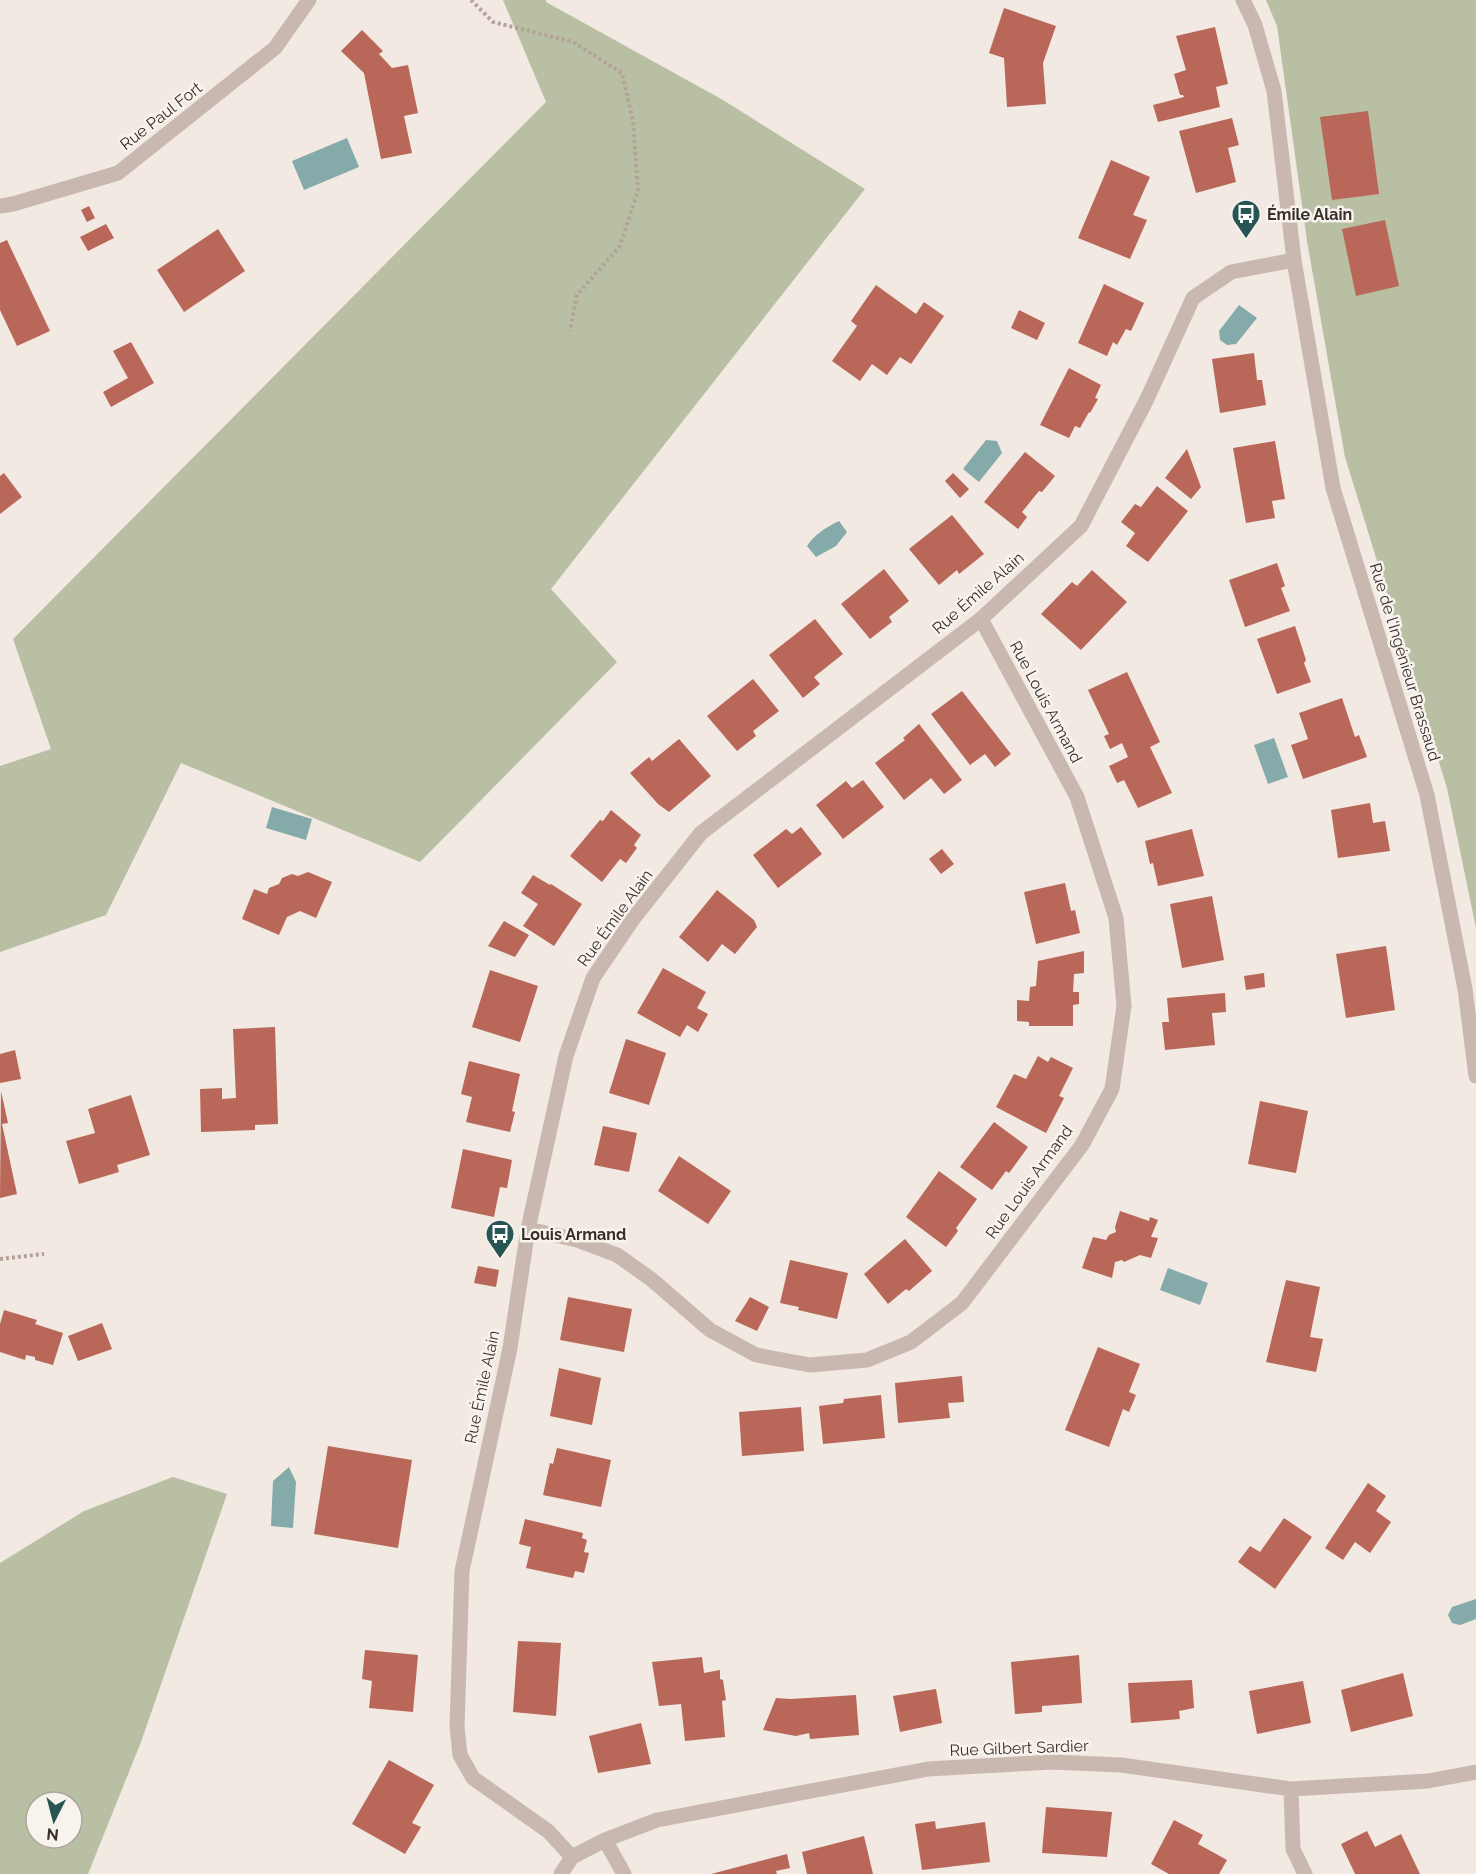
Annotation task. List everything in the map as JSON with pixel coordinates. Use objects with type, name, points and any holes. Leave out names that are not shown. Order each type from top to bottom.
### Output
[{"type":"street","name":"Rue Paul Fort","points":[[0,206],[118,173],[275,48],[309,0]]},
{"type":"street","name":"Rue de l'Ingénieur Brassaud","points":[[1243,0],[1255,26],[1274,91],[1294,260],[1333,488],[1427,795],[1466,989],[1476,1076]]},
{"type":"street","name":"Rue Émile Alain","points":[[572,1857],[548,1831],[473,1778],[460,1755],[457,1727],[462,1572],[510,1348],[528,1229],[569,1045],[593,978],[633,919],[701,833],[981,619],[1081,526],[1147,399],[1193,298],[1231,272],[1294,260]]},
{"type":"street","name":"Rue Louis Armand","points":[[528,1229],[578,1240],[617,1255],[651,1279],[710,1330],[756,1355],[810,1365],[867,1360],[911,1342],[962,1303],[1082,1145],[1112,1089],[1124,1006],[1116,918],[1077,797],[981,619]]},
{"type":"street","name":"Rue Gilbert Sardier","points":[[572,1857],[605,1840],[657,1820],[928,1769],[1052,1762],[1121,1765],[1291,1789],[1428,1781],[1476,1772]]},
{"type":"street","points":[[1291,1789],[1293,1849],[1305,1874]]},
{"type":"street","points":[[605,1840],[624,1874]]},
{"type":"street","points":[[561,1874],[572,1857]]},
{"type":"path","points":[[471,0],[493,22],[573,42],[622,73],[633,121],[638,191],[620,246],[577,295],[570,331]]},
{"type":"path","points":[[0,1259],[44,1254]]},
{"type":"green space","points":[[503,0],[546,0],[723,100],[865,189],[551,589],[617,662],[420,862],[181,763],[106,915],[0,952],[0,766],[51,749],[13,639],[546,102]]},
{"type":"green space","points":[[1266,0],[1476,0],[1476,928],[1447,788],[1345,457],[1307,241],[1277,26]]},
{"type":"green space","points":[[173,1477],[227,1494],[141,1742],[88,1874],[0,1874],[0,1563],[84,1511]]},
{"type":"water","points":[[347,138],[359,167],[304,190],[292,161]]},
{"type":"water","points":[[1239,305],[1257,318],[1236,344],[1227,345],[1220,340],[1219,331]]},
{"type":"water","points":[[986,440],[997,441],[1002,453],[979,482],[963,469]]},
{"type":"water","points":[[839,521],[847,532],[836,546],[816,557],[807,546],[813,538]]},
{"type":"water","points":[[1274,738],[1288,777],[1268,784],[1254,745]]},
{"type":"water","points":[[272,807],[312,819],[306,840],[266,828]]},
{"type":"water","points":[[1168,1268],[1208,1283],[1200,1305],[1160,1290]]},
{"type":"water","points":[[289,1467],[296,1482],[293,1528],[271,1526],[273,1481]]},
{"type":"water","points":[[1476,1599],[1476,1619],[1460,1625],[1452,1623],[1448,1615],[1452,1607]]},
{"type":"building","points":[[1004,8],[1056,26],[1043,63],[1046,104],[1007,107],[1004,58],[989,53]]},
{"type":"building","points":[[1215,27],[1228,84],[1216,87],[1220,107],[1158,122],[1153,105],[1184,97],[1180,95],[1174,74],[1186,70],[1176,36]]},
{"type":"building","points":[[362,30],[383,51],[379,54],[392,68],[408,65],[418,113],[404,116],[412,153],[381,159],[364,73],[341,51]]},
{"type":"building","points":[[1368,111],[1379,194],[1332,200],[1320,117]]},
{"type":"building","points":[[1232,118],[1239,145],[1228,148],[1236,182],[1196,193],[1179,131]]},
{"type":"building","points":[[1111,160],[1150,177],[1133,215],[1147,220],[1130,259],[1078,238]]},
{"type":"building","points":[[89,206],[95,218],[87,222],[81,210]]},
{"type":"building","points":[[1385,220],[1399,286],[1356,296],[1342,229]]},
{"type":"building","points":[[106,224],[114,238],[88,251],[80,237]]},
{"type":"building","points":[[218,229],[245,271],[184,312],[157,270]]},
{"type":"building","points":[[7,240],[50,331],[17,346],[0,310],[0,243]]},
{"type":"building","points":[[1104,284],[1144,303],[1131,331],[1126,329],[1117,345],[1113,342],[1107,356],[1078,343]]},
{"type":"building","points":[[876,285],[916,314],[924,302],[944,316],[911,364],[900,357],[887,375],[872,364],[860,381],[832,361],[857,326],[851,321]]},
{"type":"building","points":[[1019,310],[1045,323],[1037,340],[1011,328]]},
{"type":"building","points":[[131,342],[154,383],[111,407],[103,392],[128,378],[113,351]]},
{"type":"building","points":[[1254,353],[1257,380],[1262,380],[1266,405],[1220,413],[1212,359]]},
{"type":"building","points":[[1069,368],[1101,385],[1095,398],[1098,399],[1090,413],[1080,428],[1075,426],[1069,438],[1040,425]]},
{"type":"building","points":[[1275,441],[1285,499],[1272,501],[1275,518],[1246,523],[1233,448]]},
{"type":"building","points":[[1187,449],[1201,487],[1191,499],[1165,478]]},
{"type":"building","points":[[1025,452],[1055,476],[1022,512],[1027,517],[1018,529],[984,502]]},
{"type":"building","points":[[4,473],[22,497],[0,514],[0,476]]},
{"type":"building","points":[[953,473],[969,489],[960,498],[945,481]]},
{"type":"building","points":[[1157,486],[1188,511],[1148,562],[1126,546],[1135,533],[1121,522],[1135,504],[1141,507]]},
{"type":"building","points":[[952,515],[984,554],[959,574],[957,570],[939,585],[909,549]]},
{"type":"building","points":[[1277,563],[1285,586],[1281,588],[1290,611],[1245,627],[1229,580]]},
{"type":"building","points":[[884,569],[909,601],[889,617],[892,622],[870,639],[841,604]]},
{"type":"building","points":[[1092,570],[1127,602],[1081,650],[1041,614],[1072,582],[1077,586]]},
{"type":"building","points":[[815,619],[843,654],[814,677],[820,684],[803,698],[769,655]]},
{"type":"building","points":[[1295,626],[1311,682],[1277,694],[1257,639]]},
{"type":"building","points":[[1127,672],[1160,742],[1150,747],[1172,793],[1138,808],[1124,780],[1117,783],[1109,766],[1128,757],[1122,743],[1110,749],[1104,736],[1109,734],[1088,690]]},
{"type":"building","points":[[753,679],[779,711],[753,731],[756,736],[737,751],[707,716]]},
{"type":"building","points":[[962,691],[1011,754],[995,767],[985,754],[970,765],[931,714]]},
{"type":"building","points":[[1342,698],[1355,737],[1359,735],[1367,757],[1303,779],[1291,745],[1308,739],[1299,713]]},
{"type":"building","points":[[919,724],[962,780],[944,794],[931,778],[904,800],[875,763],[905,740],[903,738]]},
{"type":"building","points":[[679,739],[711,776],[669,812],[658,804],[630,773],[649,757],[652,761]]},
{"type":"building","points":[[863,780],[884,807],[843,839],[816,805],[846,781],[852,788]]},
{"type":"building","points":[[1370,803],[1373,823],[1385,821],[1390,851],[1338,858],[1331,810]]},
{"type":"building","points":[[611,810],[641,835],[634,845],[637,848],[626,863],[620,859],[602,882],[570,856]]},
{"type":"building","points":[[801,827],[822,854],[778,888],[753,855],[786,829],[792,834]]},
{"type":"building","points":[[1192,829],[1204,876],[1158,886],[1145,841]]},
{"type":"building","points":[[942,849],[954,864],[941,874],[929,859]]},
{"type":"building","points":[[308,872],[332,882],[316,918],[300,911],[287,917],[279,935],[242,919],[254,889],[267,894],[269,888],[279,884],[282,878]]},
{"type":"building","points":[[533,875],[582,904],[554,946],[523,926],[538,904],[521,893]]},
{"type":"building","points":[[1065,883],[1071,911],[1075,910],[1080,933],[1036,944],[1024,892]]},
{"type":"building","points":[[717,890],[754,920],[757,927],[735,954],[722,944],[708,962],[679,937]]},
{"type":"building","points":[[1212,896],[1224,960],[1182,968],[1170,904]]},
{"type":"building","points":[[504,921],[529,935],[515,957],[488,946]]},
{"type":"building","points":[[1386,946],[1395,1010],[1346,1018],[1336,954]]},
{"type":"building","points":[[1084,951],[1084,973],[1074,974],[1073,992],[1079,992],[1079,1004],[1073,1005],[1073,1026],[1029,1026],[1029,1022],[1017,1021],[1017,1000],[1029,1001],[1030,987],[1036,986],[1038,961]]},
{"type":"building","points":[[663,968],[706,992],[697,1008],[708,1014],[698,1032],[687,1025],[680,1037],[637,1013]]},
{"type":"building","points":[[490,970],[538,986],[520,1042],[472,1027]]},
{"type":"building","points":[[1264,973],[1265,987],[1246,990],[1244,976]]},
{"type":"building","points":[[1225,993],[1226,1012],[1212,1013],[1215,1045],[1165,1050],[1162,1022],[1169,1022],[1167,998]]},
{"type":"building","points":[[275,1027],[278,1124],[255,1125],[255,1130],[201,1132],[200,1089],[222,1088],[222,1099],[236,1098],[233,1029]]},
{"type":"building","points":[[626,1039],[666,1053],[649,1105],[609,1093]]},
{"type":"building","points":[[15,1050],[21,1079],[0,1083],[0,1054]]},
{"type":"building","points":[[1038,1056],[1048,1062],[1051,1057],[1073,1068],[1059,1096],[1064,1098],[1046,1133],[996,1107],[1014,1074],[1026,1079]]},
{"type":"building","points":[[469,1061],[520,1074],[510,1132],[466,1122],[472,1097],[461,1094]]},
{"type":"building","points":[[1,1091],[8,1123],[2,1124],[17,1194],[0,1198]]},
{"type":"building","points":[[131,1095],[150,1155],[117,1165],[119,1172],[79,1184],[66,1141],[95,1133],[88,1109]]},
{"type":"building","points":[[1260,1101],[1308,1111],[1296,1173],[1248,1164]]},
{"type":"building","points":[[994,1122],[1028,1147],[1009,1173],[1006,1171],[992,1190],[960,1167]]},
{"type":"building","points":[[603,1126],[637,1133],[629,1172],[594,1165]]},
{"type":"building","points":[[463,1149],[512,1160],[507,1188],[500,1187],[494,1217],[451,1208]]},
{"type":"building","points":[[679,1156],[731,1191],[708,1224],[658,1191]]},
{"type":"building","points":[[939,1171],[977,1199],[956,1228],[958,1231],[946,1247],[906,1217]]},
{"type":"building","points":[[1120,1211],[1149,1221],[1150,1217],[1158,1220],[1151,1237],[1158,1238],[1151,1258],[1140,1255],[1124,1262],[1122,1260],[1115,1262],[1112,1278],[1082,1268],[1093,1237],[1106,1240],[1109,1235],[1116,1232],[1115,1227]]},
{"type":"building","points":[[905,1239],[932,1271],[909,1291],[906,1289],[888,1304],[864,1274]]},
{"type":"building","points":[[790,1260],[848,1273],[837,1319],[798,1310],[799,1307],[780,1303]]},
{"type":"building","points":[[478,1266],[499,1270],[496,1287],[474,1283]]},
{"type":"building","points":[[1286,1280],[1320,1287],[1310,1337],[1323,1339],[1316,1372],[1266,1362]]},
{"type":"building","points":[[568,1297],[632,1309],[624,1352],[560,1340]]},
{"type":"building","points":[[750,1297],[769,1307],[757,1331],[735,1321]]},
{"type":"building","points":[[4,1310],[37,1320],[35,1324],[63,1333],[53,1365],[35,1360],[35,1357],[26,1355],[25,1360],[0,1352],[0,1324]]},
{"type":"building","points":[[102,1323],[112,1349],[78,1361],[68,1336]]},
{"type":"building","points":[[1098,1347],[1140,1364],[1129,1392],[1136,1395],[1129,1412],[1123,1409],[1109,1447],[1065,1430]]},
{"type":"building","points":[[559,1368],[601,1378],[592,1425],[550,1416]]},
{"type":"building","points":[[962,1376],[964,1402],[948,1403],[950,1418],[898,1423],[895,1383]]},
{"type":"building","points":[[881,1395],[885,1438],[823,1444],[819,1406],[843,1403],[844,1399]]},
{"type":"building","points":[[801,1407],[804,1451],[742,1456],[739,1412]]},
{"type":"building","points":[[328,1446],[412,1460],[398,1548],[314,1534]]},
{"type":"building","points":[[557,1448],[611,1460],[601,1507],[543,1495],[550,1463],[553,1464]]},
{"type":"building","points":[[1368,1483],[1386,1496],[1376,1511],[1391,1522],[1370,1553],[1355,1542],[1343,1560],[1325,1548]]},
{"type":"building","points":[[1284,1518],[1312,1537],[1275,1589],[1238,1562],[1250,1546],[1260,1552]]},
{"type":"building","points":[[525,1519],[583,1533],[582,1538],[587,1540],[584,1552],[589,1553],[584,1573],[575,1571],[573,1578],[526,1568],[531,1547],[519,1544]]},
{"type":"building","points":[[518,1641],[561,1643],[556,1716],[513,1712]]},
{"type":"building","points":[[365,1650],[418,1655],[413,1712],[369,1708],[372,1681],[362,1679]]},
{"type":"building","points":[[1079,1655],[1082,1703],[1042,1706],[1042,1712],[1015,1714],[1011,1662]]},
{"type":"building","points":[[702,1657],[704,1673],[720,1670],[720,1679],[723,1680],[726,1700],[722,1701],[725,1737],[685,1741],[681,1704],[659,1706],[652,1662]]},
{"type":"building","points":[[1403,1673],[1413,1716],[1351,1732],[1341,1690]]},
{"type":"building","points":[[1192,1680],[1194,1708],[1179,1711],[1180,1719],[1131,1723],[1128,1683]]},
{"type":"building","points":[[1303,1681],[1311,1723],[1257,1734],[1249,1691]]},
{"type":"building","points":[[936,1689],[942,1723],[900,1732],[893,1696]]},
{"type":"building","points":[[856,1695],[859,1735],[810,1739],[809,1733],[796,1736],[763,1730],[776,1698]]},
{"type":"building","points":[[641,1723],[651,1764],[598,1773],[589,1736]]},
{"type":"building","points":[[389,1760],[434,1785],[412,1823],[421,1827],[405,1854],[352,1824]]},
{"type":"building","points":[[1046,1807],[1112,1812],[1107,1857],[1042,1853]]},
{"type":"building","points":[[1174,1820],[1203,1835],[1198,1844],[1227,1860],[1219,1874],[1169,1874],[1151,1864]]},
{"type":"building","points":[[935,1821],[936,1829],[985,1822],[990,1862],[922,1870],[915,1824]]},
{"type":"building","points":[[1367,1831],[1375,1847],[1401,1834],[1420,1874],[1355,1874],[1341,1844]]},
{"type":"building","points":[[864,1836],[873,1874],[807,1874],[802,1852]]},
{"type":"building","points":[[787,1854],[790,1868],[776,1871],[777,1874],[711,1874]]},
{"type":"place","name":"Émile Alain","points":[[1246,240]]},
{"type":"place","name":"Louis Armand","points":[[500,1260]]}]
